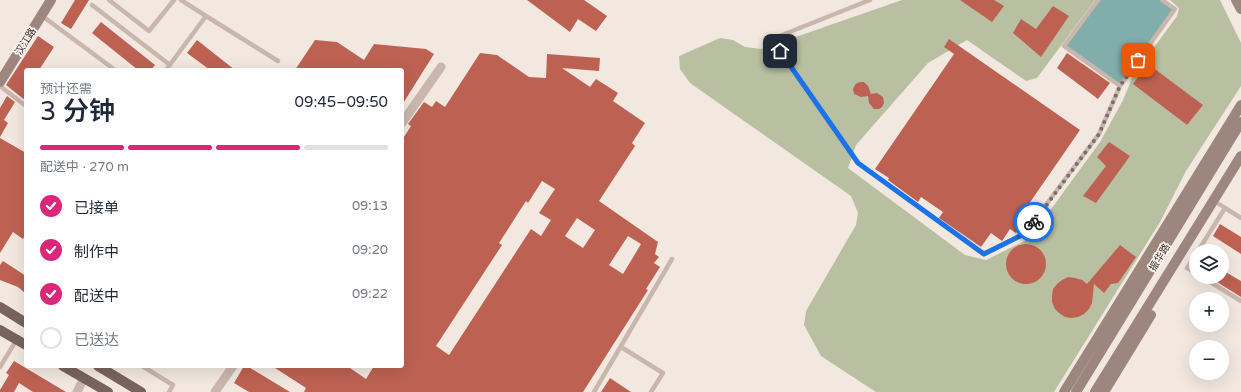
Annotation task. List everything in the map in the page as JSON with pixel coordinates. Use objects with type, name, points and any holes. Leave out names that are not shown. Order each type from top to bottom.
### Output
[{"type":"main road","name":"汉江路","points":[[0,82],[51,0]]},
{"type":"main road","points":[[1236,0],[1241,9]]},
{"type":"main road","points":[[1064,392],[1241,105]]},
{"type":"main road","name":"振华路","points":[[1076,392],[1241,122]]},
{"type":"main road","name":"振华路","points":[[1102,392],[1241,156]]},
{"type":"main road","points":[[1102,392],[1222,206],[1241,169]]},
{"type":"main road","points":[[0,308],[24,322]]},
{"type":"main road","points":[[0,330],[24,344]]},
{"type":"main road","points":[[66,368],[108,392]]},
{"type":"main road","points":[[101,368],[141,392]]},
{"type":"street","points":[[404,120],[441,67]]},
{"type":"street","points":[[215,392],[232,368]]},
{"type":"street","points":[[77,392],[84,378]]},
{"type":"lane","points":[[109,0],[149,31],[174,0]]},
{"type":"lane","points":[[181,0],[278,61]]},
{"type":"lane","points":[[870,0],[772,38],[858,163],[984,254],[1024,234],[1099,134],[1120,86],[1175,9],[1162,0]]},
{"type":"lane","points":[[1098,0],[1064,46],[1120,86]]},
{"type":"lane","points":[[92,5],[170,65]]},
{"type":"lane","points":[[41,15],[112,68]]},
{"type":"lane","points":[[168,68],[206,16]]},
{"type":"lane","points":[[0,86],[24,104]]},
{"type":"lane","points":[[1202,244],[1222,206],[1241,218]]},
{"type":"lane","points":[[594,392],[672,258]]},
{"type":"lane","points":[[1213,284],[1241,301]]},
{"type":"lane","points":[[0,367],[17,339]]},
{"type":"lane","points":[[621,347],[663,373],[651,392]]},
{"type":"lane","points":[[145,368],[173,385],[169,392]]},
{"type":"green space","points":[[902,0],[1095,0],[1037,78],[1026,81],[967,40],[928,63],[856,145],[848,168],[965,255],[986,260],[1030,238],[1100,142],[1123,100],[1133,76],[1177,16],[1179,8],[1170,0],[1220,0],[1241,43],[1241,86],[1186,171],[1160,222],[1054,392],[876,392],[821,356],[804,325],[806,311],[856,225],[858,213],[851,196],[690,83],[680,69],[679,56],[720,38],[733,40],[745,47],[761,49]]},
{"type":"water","points":[[1098,0],[1162,0],[1175,9],[1120,86],[1064,46]]},
{"type":"building","points":[[75,0],[89,0],[71,29],[61,23]]},
{"type":"building","points":[[527,0],[584,0],[607,16],[596,31],[578,19],[570,32]]},
{"type":"building","points":[[960,0],[994,0],[1004,6],[992,22]]},
{"type":"building","points":[[1053,6],[1069,16],[1041,57],[1013,33],[1021,19],[1036,29]]},
{"type":"building","points":[[101,22],[155,65],[153,68],[136,68],[92,33]]},
{"type":"building","points":[[38,36],[54,47],[40,68],[24,68],[24,99],[6,85]]},
{"type":"building","points":[[949,39],[1080,130],[1024,211],[1029,214],[1016,233],[1010,229],[1002,241],[991,233],[981,247],[939,218],[943,212],[921,197],[918,202],[888,180],[889,178],[875,169],[954,54],[944,47]]},
{"type":"building","points":[[197,40],[232,68],[207,68],[187,53]]},
{"type":"building","points":[[315,40],[337,42],[364,60],[374,44],[426,49],[434,54],[404,102],[404,68],[296,68]]},
{"type":"building","points":[[480,53],[497,55],[529,77],[546,78],[547,54],[600,58],[599,71],[562,68],[590,87],[596,79],[618,93],[613,101],[645,123],[632,143],[635,146],[599,201],[658,242],[655,254],[659,257],[654,263],[660,267],[646,289],[648,290],[583,392],[304,392],[306,388],[275,368],[350,368],[366,379],[373,368],[404,368],[404,137],[411,126],[408,124],[424,102],[432,107],[436,101],[445,107]],"holes":[[[542,181],[555,189],[539,213],[551,220],[541,236],[531,229],[449,355],[436,346],[502,245],[499,243],[526,201],[528,203]],[[577,218],[595,230],[583,248],[565,236]],[[628,236],[641,244],[623,274],[609,265]]]},
{"type":"building","points":[[1067,53],[1110,83],[1098,99],[1057,68]]},
{"type":"building","points":[[1148,64],[1203,105],[1187,125],[1133,84]]},
{"type":"building","points":[[864,82],[868,86],[871,94],[877,93],[883,97],[884,103],[882,107],[879,109],[874,109],[869,103],[868,96],[861,97],[854,94],[853,89],[855,85]]},
{"type":"building","points":[[7,96],[15,102],[4,120],[8,123],[0,137],[0,108]]},
{"type":"building","points":[[0,138],[24,152],[24,237],[23,239],[13,232],[0,253]]},
{"type":"building","points":[[1109,142],[1130,156],[1096,203],[1083,196],[1106,166],[1097,157]]},
{"type":"building","points":[[1220,224],[1241,237],[1241,254],[1229,246],[1229,244],[1225,244],[1213,236]]},
{"type":"building","points":[[1030,244],[1037,247],[1043,253],[1046,264],[1045,272],[1037,281],[1030,284],[1022,284],[1015,281],[1007,272],[1006,260],[1009,253],[1018,245]]},
{"type":"building","points":[[1120,245],[1136,257],[1118,283],[1111,284],[1104,293],[1094,284],[1092,303],[1084,314],[1071,318],[1065,317],[1059,313],[1055,309],[1052,302],[1053,289],[1057,284],[1068,277],[1082,280],[1087,284]]},
{"type":"building","points":[[3,261],[24,275],[24,292],[18,287],[0,280],[0,265]]},
{"type":"building","points":[[1229,274],[1241,281],[1241,297],[1220,284],[1229,284]]},
{"type":"building","points":[[14,361],[66,392],[33,392],[19,383],[14,392],[0,392],[9,375],[6,373]]},
{"type":"building","points":[[243,368],[250,368],[290,392],[249,392],[234,383]]},
{"type":"building","points":[[610,378],[631,392],[601,392]]},
{"type":"way so far","points":[[1034,222],[1099,134],[1120,86],[1138,60]]},
{"type":"route","points":[[780,51],[858,163],[984,254],[1024,234],[1034,222]]}]
